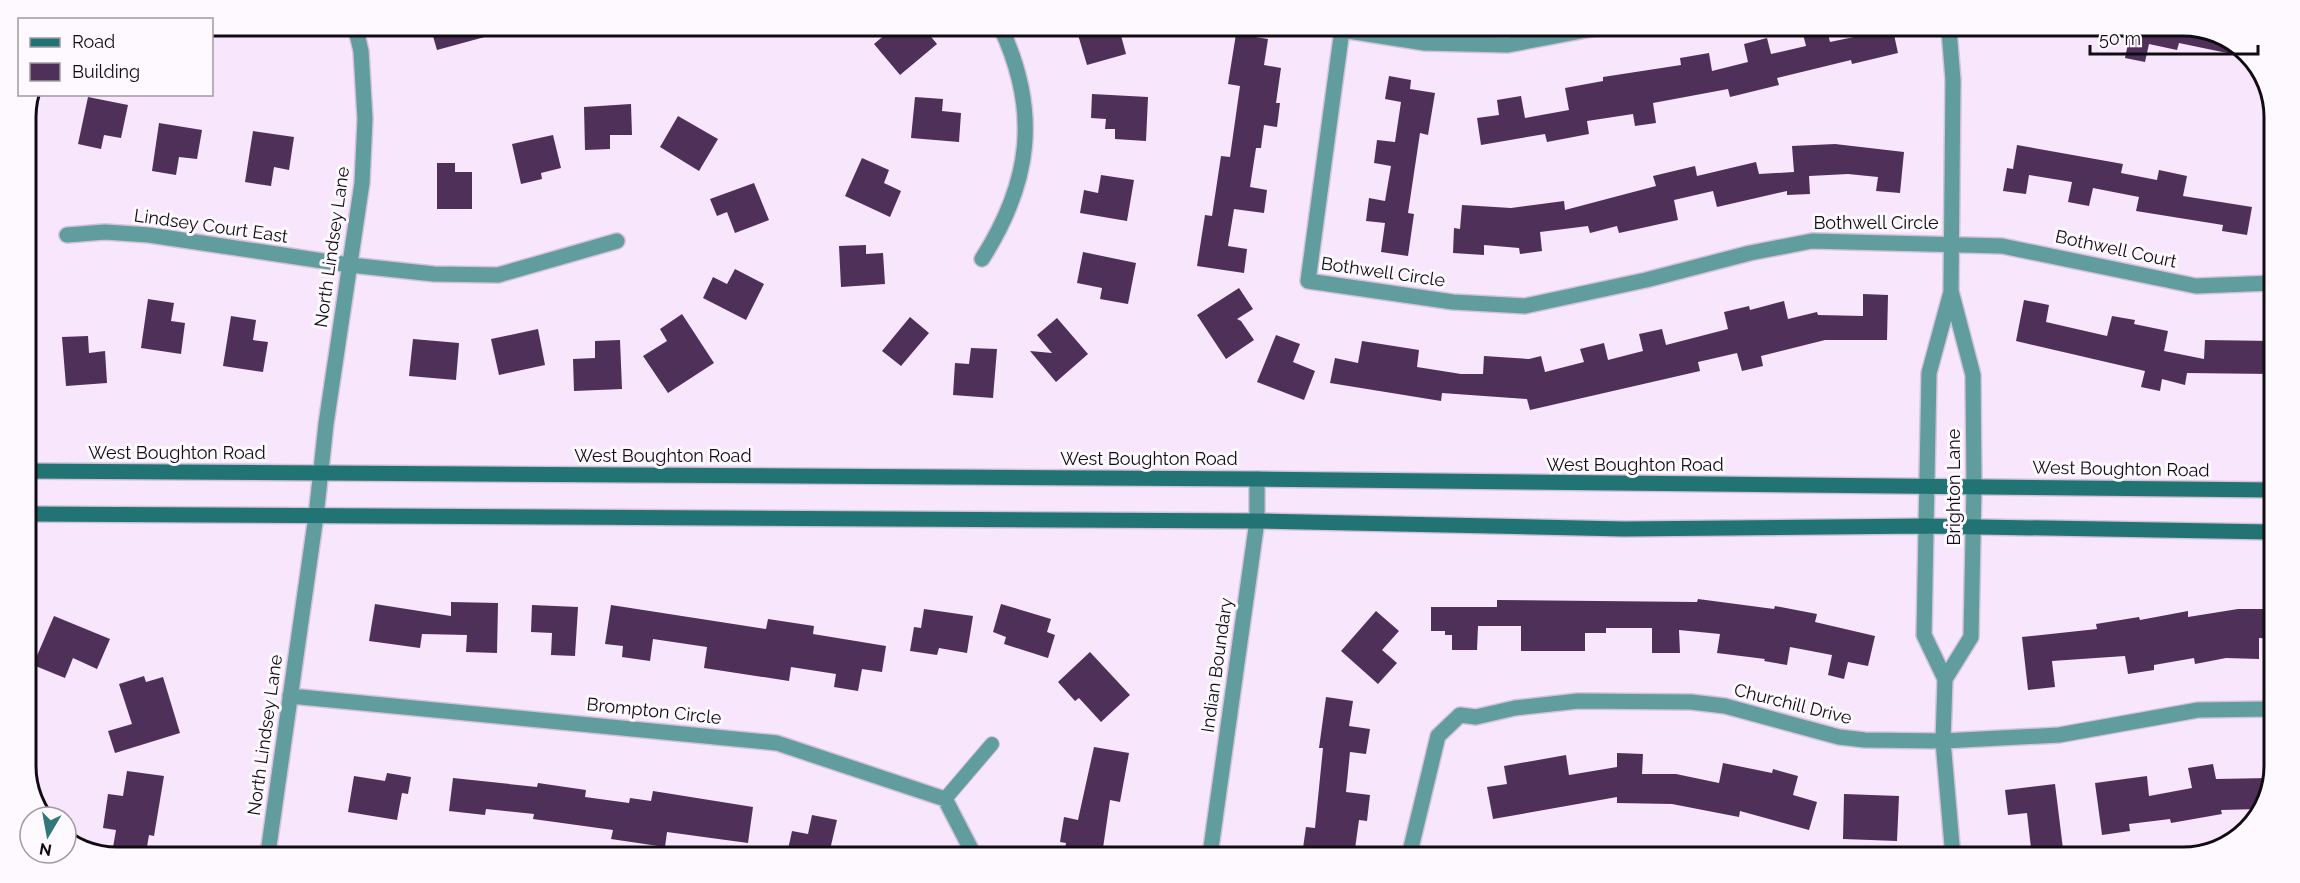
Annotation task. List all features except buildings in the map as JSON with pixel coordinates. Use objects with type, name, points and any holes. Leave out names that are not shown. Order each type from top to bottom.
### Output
[{"type":"main road","name":"West Boughton Road","points":[[36,471],[1257,479],[2264,490]]},
{"type":"main road","points":[[36,514],[1257,521],[1623,528],[1925,526],[2264,532]]},
{"type":"street","name":"North Lindsey Lane","points":[[269,847],[362,183],[365,119],[361,51],[357,36]]},
{"type":"street","points":[[982,259],[999,232],[1016,195],[1025,145],[1025,104],[1018,71],[1004,36]]},
{"type":"street","name":"Bothwell Circle","points":[[1341,36],[1308,281],[1453,302],[1525,306],[1646,280],[1750,253],[1812,241],[1951,243]]},
{"type":"street","name":"Bothwell Circle","points":[[1380,36],[1425,43],[1508,45],[1555,36]]},
{"type":"street","name":"Brighton Lane","points":[[1945,679],[1971,637],[1974,528],[1972,375],[1951,291],[1953,80],[1949,36]]},
{"type":"street","name":"Lindsey Court East","points":[[67,235],[105,232],[149,235],[350,265],[434,274],[498,274],[617,241]]},
{"type":"street","name":"Bothwell Court","points":[[1951,243],[2002,246],[2196,286],[2264,283]]},
{"type":"street","name":"Brighton Lane","points":[[1951,291],[1929,373],[1924,635],[1945,679],[1943,741],[1952,847]]},
{"type":"street","name":"Indian Boundary","points":[[1211,847],[1257,521],[1257,479]]},
{"type":"street","name":"Brompton Circle","points":[[290,696],[777,743],[945,799]]},
{"type":"street","name":"Churchill Drive","points":[[1411,847],[1438,736],[1460,715],[1476,717],[1515,708],[1578,701],[1691,702],[1725,706],[1839,737],[1865,740],[1943,741],[2059,735],[2198,710],[2264,709]]},
{"type":"street","points":[[945,799],[970,847]]},
{"type":"lane","points":[[945,799],[992,744]]}]
